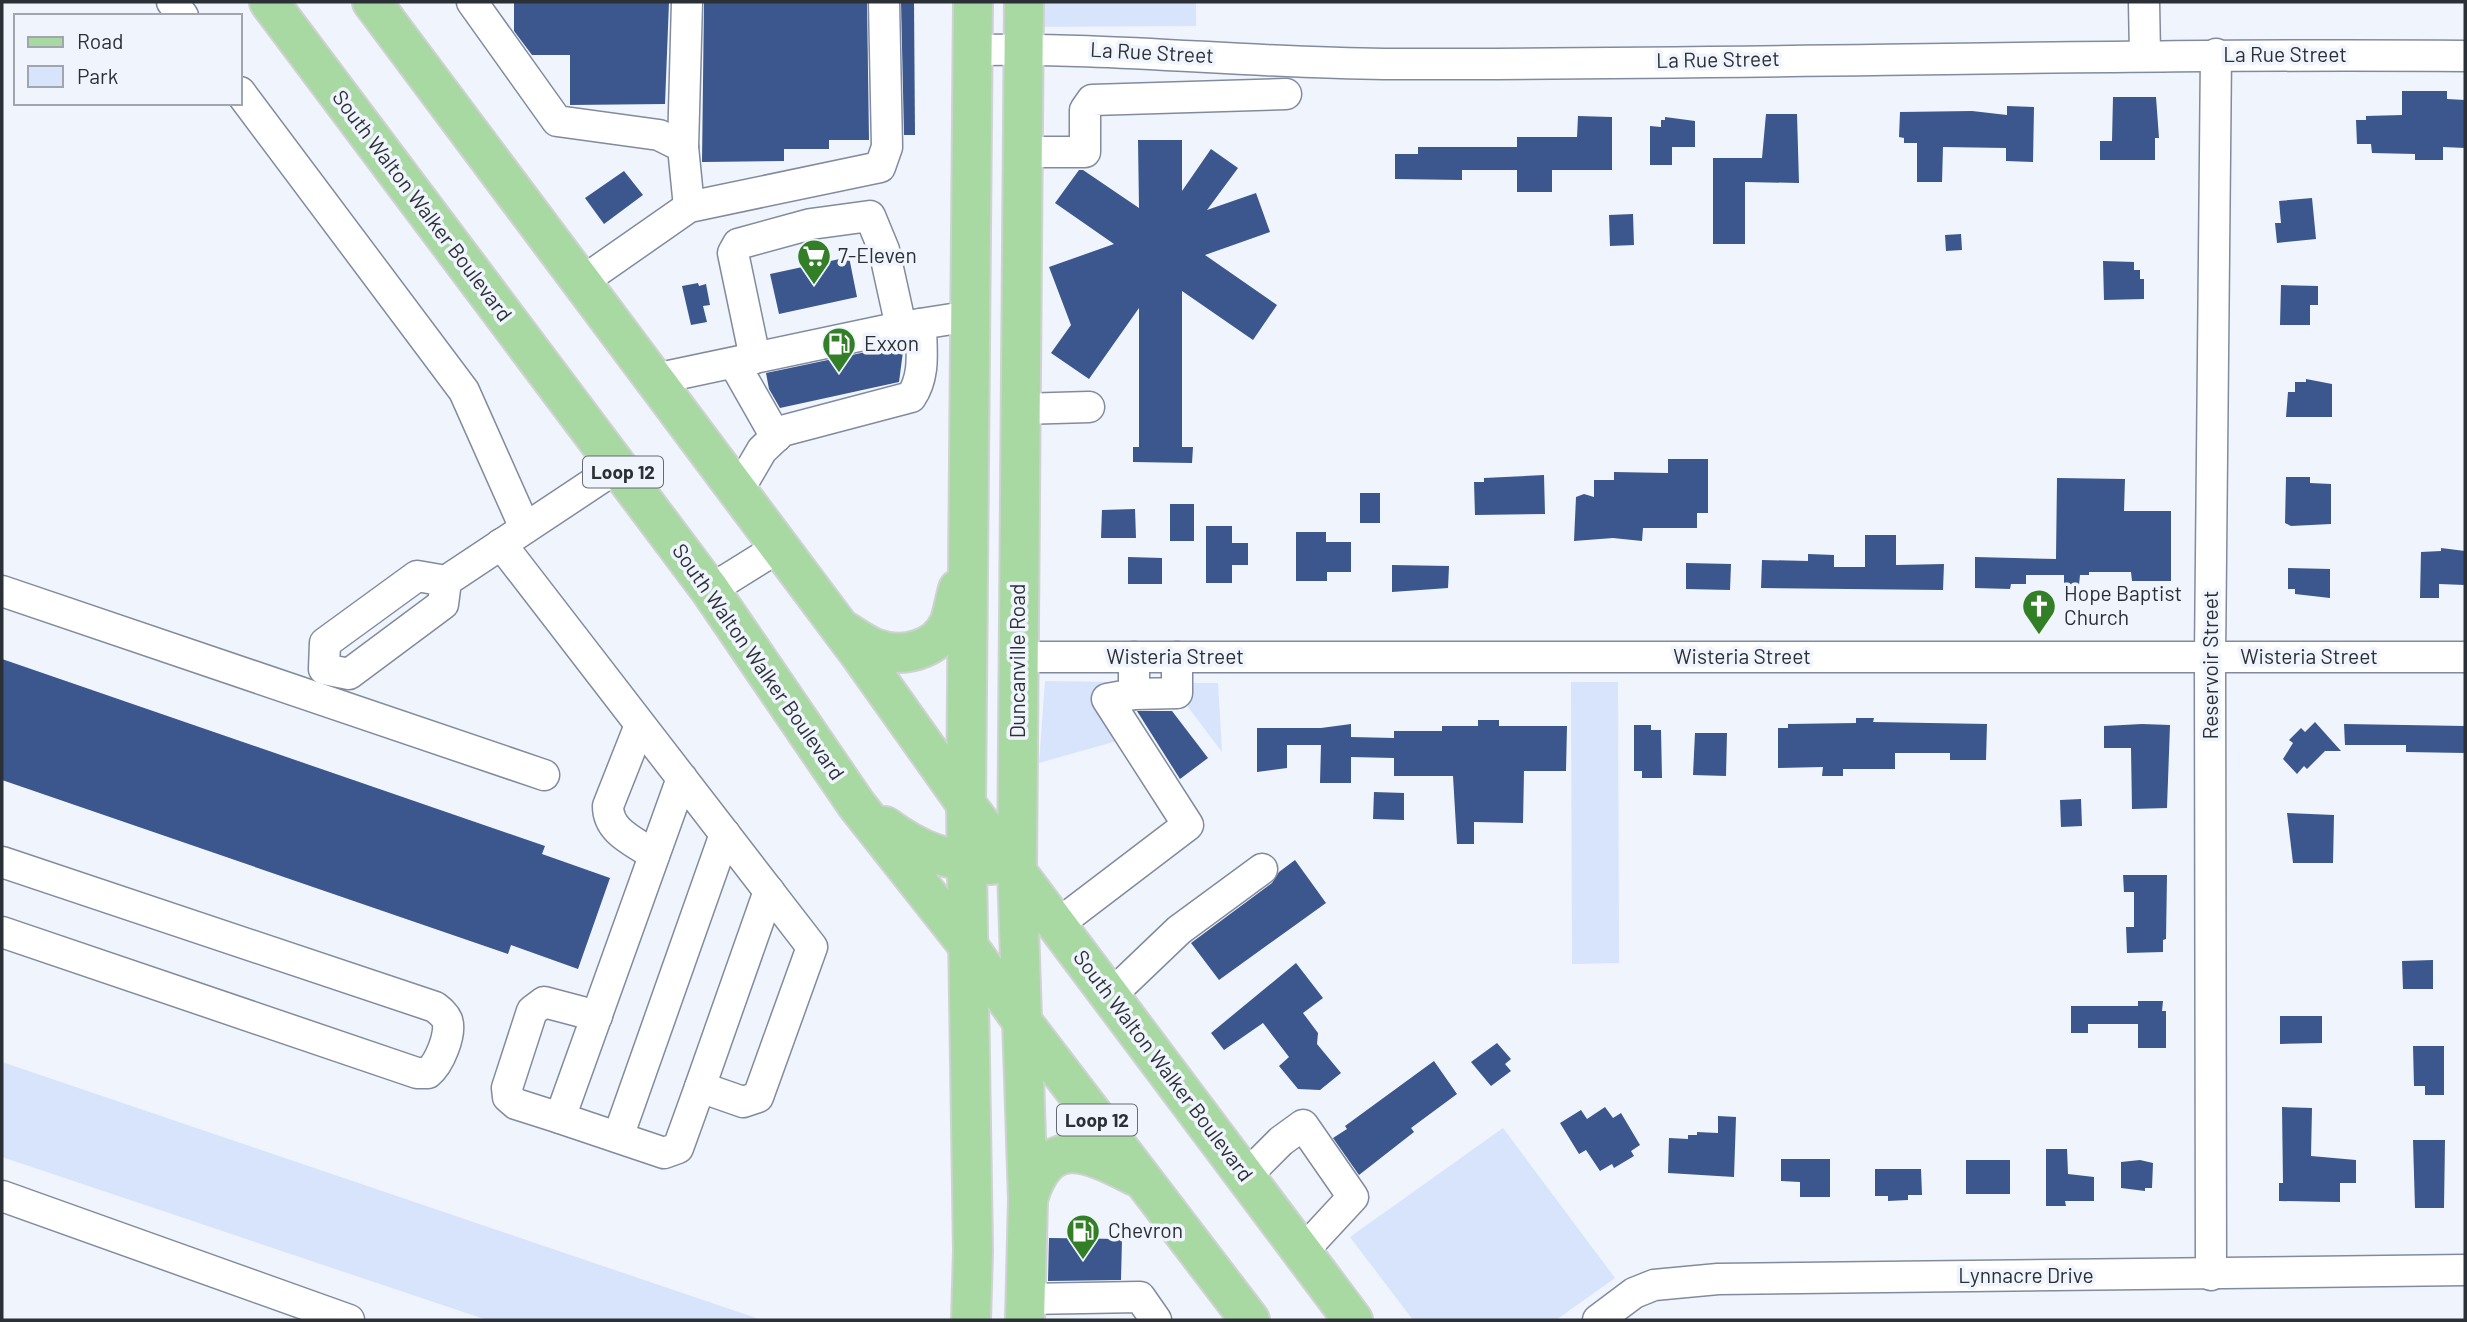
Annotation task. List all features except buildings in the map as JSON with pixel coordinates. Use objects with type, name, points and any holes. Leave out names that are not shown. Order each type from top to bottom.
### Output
[{"type":"main road","name":"South Walton Walker Boulevard","points":[[269,2],[710,590],[856,804],[969,947],[1021,1020],[1250,1320]]},
{"type":"main road","name":"South Walton Walker Boulevard","points":[[372,2],[583,281],[840,628],[966,804],[1017,868],[1353,1320]]},
{"type":"main road","points":[[971,1320],[966,804],[972,2]]},
{"type":"main road","name":"Duncanville Road","points":[[1024,2],[1017,868],[1028,1199],[1026,1310]]},
{"type":"main road","points":[[971,316],[1022,317]]},
{"type":"main road","points":[[840,628],[875,649],[898,653],[921,651],[938,639],[949,624],[968,561]]},
{"type":"main road","points":[[856,804],[911,846],[935,856],[1017,868]]},
{"type":"main road","points":[[969,947],[1019,949],[1044,954],[1067,965],[1110,996]]},
{"type":"main road","points":[[1028,1199],[1035,1175],[1049,1158],[1072,1152],[1095,1155],[1144,1181]]},
{"type":"street","points":[[472,2],[557,121],[659,135],[684,146]]},
{"type":"street","points":[[687,2],[684,146],[689,207]]},
{"type":"street","points":[[583,281],[689,207],[880,167],[887,147],[884,2]]},
{"type":"street","points":[[2144,2],[2145,55]]},
{"type":"street","name":"La Rue Street","points":[[972,50],[1024,49],[1381,64],[2216,54],[2465,56]]},
{"type":"street","name":"Reservoir Street","points":[[2211,1275],[2210,657],[2216,54]]},
{"type":"street","points":[[1024,152],[1085,152],[1085,110],[1092,100],[1286,94]]},
{"type":"street","points":[[242,95],[464,391],[513,536],[640,724],[812,947],[758,1097],[744,1102],[700,1087]]},
{"type":"street","points":[[738,491],[762,450],[782,432],[911,397],[918,387],[921,371],[911,325],[870,216],[811,224],[738,244],[733,253],[745,361],[776,437]]},
{"type":"street","points":[[655,379],[911,325],[971,316]]},
{"type":"street","points":[[1020,409],[1089,407]]},
{"type":"street","points":[[313,697],[324,669],[325,643],[383,598],[417,576],[446,581],[619,466]]},
{"type":"street","points":[[710,590],[779,547]]},
{"type":"street","points":[[324,669],[349,674],[408,632],[443,604],[446,581]]},
{"type":"street","points":[[2,591],[544,775]]},
{"type":"street","name":"Wisteria Street","points":[[1018,657],[2465,657]]},
{"type":"street","points":[[1134,657],[1134,694]]},
{"type":"street","points":[[1058,924],[1188,825],[1107,699],[1134,694],[1177,693],[1177,657]]},
{"type":"street","points":[[640,724],[608,806],[608,818],[613,828],[654,855]]},
{"type":"street","points":[[560,1118],[682,778]]},
{"type":"street","points":[[618,1138],[725,834]]},
{"type":"street","points":[[2,862],[435,1007],[446,1017],[448,1028],[436,1066],[429,1073],[417,1073],[2,932]]},
{"type":"street","points":[[1110,996],[1179,930],[1262,869]]},
{"type":"street","points":[[597,1016],[544,1002],[532,1011],[507,1088],[508,1097],[516,1104],[664,1153],[672,1152],[678,1148],[769,891]]},
{"type":"street","points":[[1245,1177],[1303,1125],[1353,1197],[1302,1252]]},
{"type":"street","points":[[2,1196],[349,1320]]},
{"type":"street","name":"Lynnacre Drive","points":[[1598,1320],[1634,1293],[1654,1285],[1718,1279],[2465,1270]]},
{"type":"street","points":[[1026,1310],[1140,1297],[1156,1320]]},
{"type":"green space","points":[[1009,2],[1196,2],[1196,26],[1009,27]]},
{"type":"green space","points":[[1045,681],[1114,682],[1138,735],[1039,763]]},
{"type":"green space","points":[[1571,682],[1618,682],[1619,963],[1572,964]]},
{"type":"green space","points":[[1170,683],[1218,683],[1222,752]]},
{"type":"green space","points":[[2,1062],[762,1320],[487,1320],[2,1157]]},
{"type":"green space","points":[[1503,1128],[1615,1278],[1556,1320],[1413,1320],[1350,1237]]},
{"type":"place","name":"7-Eleven","points":[[814,286]]},
{"type":"place","name":"Exxon","points":[[839,374]]},
{"type":"place","name":"Hope Baptist Church","points":[[2039,636]]},
{"type":"place","name":"Chevron","points":[[1083,1261]]}]
